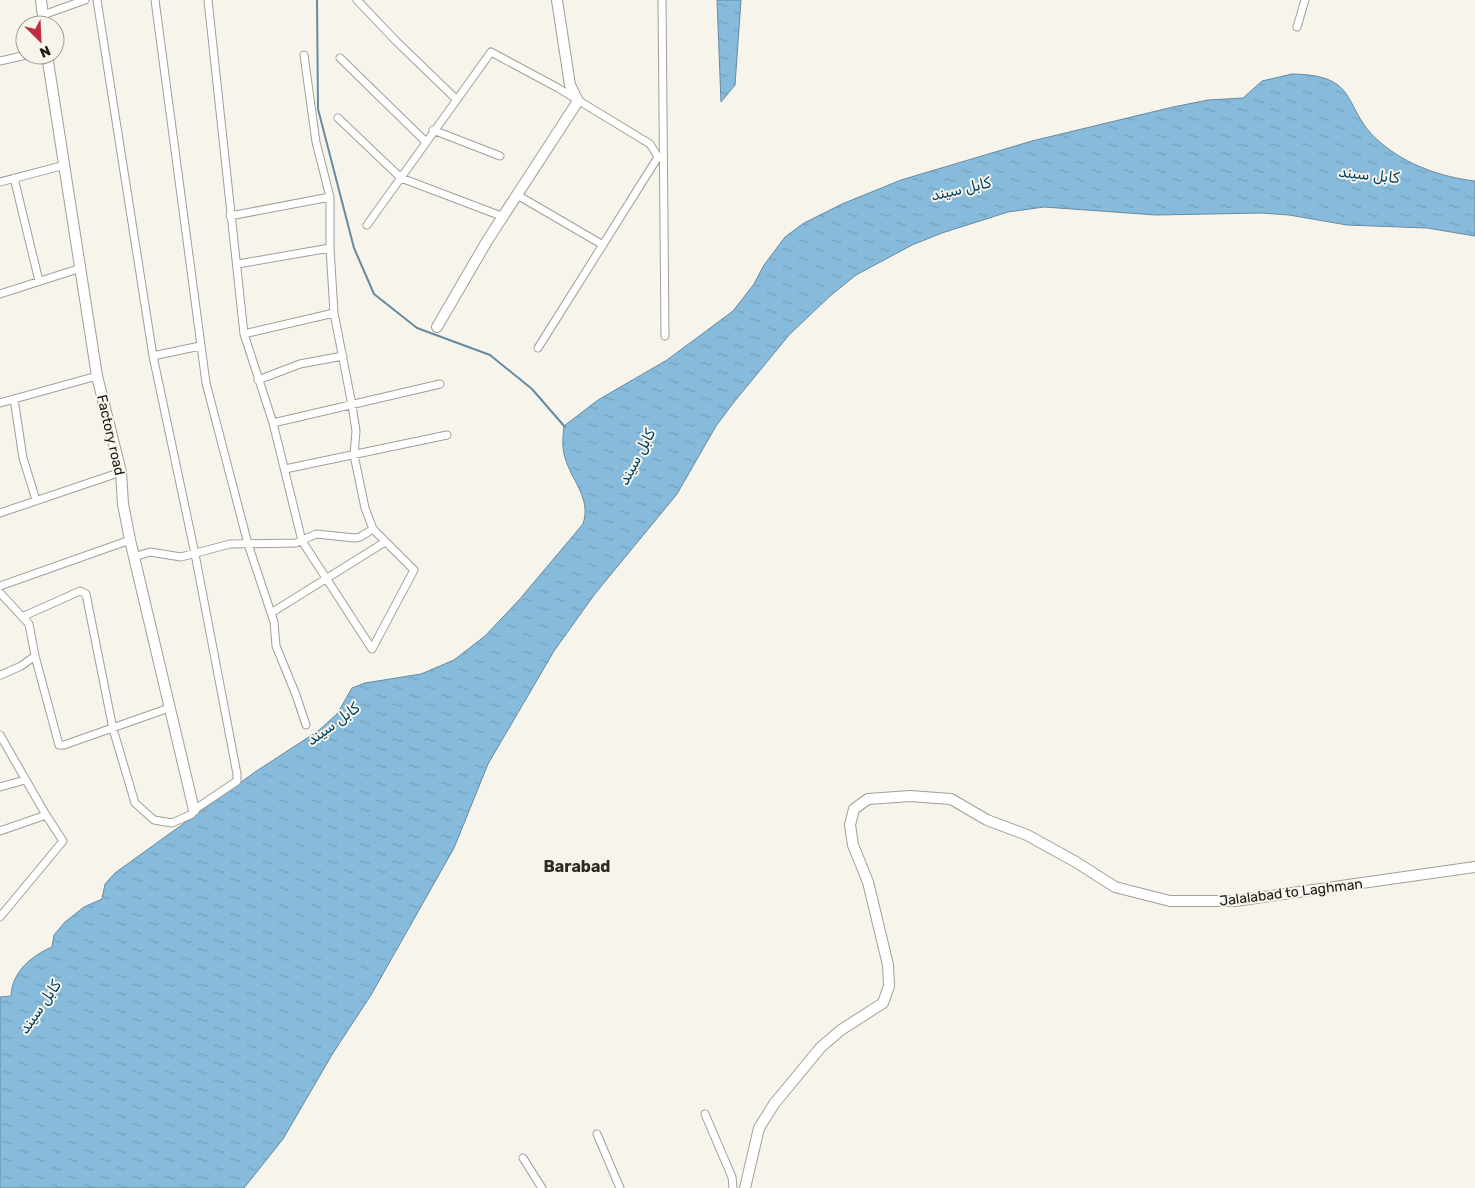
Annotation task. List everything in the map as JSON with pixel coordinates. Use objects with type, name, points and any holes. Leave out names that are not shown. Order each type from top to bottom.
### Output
[{"type":"street","points":[[41,0],[42,15]]},
{"type":"street","points":[[54,15],[85,0]]},
{"type":"street","points":[[24,616],[80,591],[86,594],[113,730],[138,808],[154,820],[172,823],[186,818],[194,810],[236,781],[237,774],[195,554],[153,356],[97,0]]},
{"type":"street","points":[[155,0],[206,382],[248,544],[271,613],[276,646],[306,725]]},
{"type":"street","points":[[208,0],[230,216],[238,264],[244,334],[273,423],[302,541],[328,578],[372,649],[414,570],[372,529],[365,508],[354,456],[356,431],[352,405],[334,313],[330,248],[330,197],[316,142],[304,55]]},
{"type":"street","points":[[357,0],[456,99]]},
{"type":"street","points":[[557,0],[570,85],[578,101]]},
{"type":"street","points":[[662,0],[666,336]]},
{"type":"street","points":[[1298,27],[1305,0]]},
{"type":"street","points":[[367,225],[433,130],[491,52],[650,144],[658,157],[538,348]]},
{"type":"street","points":[[0,61],[15,58]]},
{"type":"street","points":[[340,58],[426,142]]},
{"type":"street","name":"Factory road","points":[[49,65],[97,376],[121,472],[123,504],[130,540],[194,810]]},
{"type":"street","points":[[437,326],[487,241],[519,196],[578,101]]},
{"type":"street","points":[[338,118],[401,178],[504,217]]},
{"type":"street","points":[[433,130],[500,156]]},
{"type":"street","points":[[0,182],[65,165]]},
{"type":"street","points":[[14,178],[39,281]]},
{"type":"street","points":[[519,196],[603,245]]},
{"type":"street","points":[[230,216],[330,197]]},
{"type":"street","points":[[238,264],[330,248]]},
{"type":"street","points":[[0,294],[81,268]]},
{"type":"street","points":[[244,334],[334,313]]},
{"type":"street","points":[[153,356],[200,346]]},
{"type":"street","points":[[258,380],[300,364],[343,356]]},
{"type":"street","points":[[0,403],[97,376]]},
{"type":"street","points":[[273,423],[440,384]]},
{"type":"street","points":[[14,399],[23,458],[36,500]]},
{"type":"street","points":[[285,469],[447,435]]},
{"type":"street","points":[[0,513],[121,472]]},
{"type":"street","points":[[134,557],[150,552],[181,557],[217,546],[287,544],[302,541],[316,534],[360,537],[372,529]]},
{"type":"street","points":[[0,586],[130,540]]},
{"type":"street","points":[[271,613],[385,542]]},
{"type":"street","points":[[0,592],[24,616],[29,624],[59,744],[64,745],[113,730],[169,708]]},
{"type":"street","points":[[1,675],[21,666],[36,656]]},
{"type":"street","points":[[0,735],[3,743],[63,841],[0,917]]},
{"type":"street","points":[[0,787],[25,780]]},
{"type":"street","name":"Jalalabad to Laghman","points":[[745,1188],[760,1128],[774,1104],[821,1047],[840,1030],[883,1002],[889,986],[888,965],[868,882],[854,844],[850,825],[854,809],[868,799],[910,796],[951,800],[987,820],[1027,835],[1076,862],[1115,887],[1170,900],[1235,901],[1475,868]]},
{"type":"street","points":[[0,830],[46,815]]},
{"type":"street","points":[[705,1114],[732,1177],[733,1188]]},
{"type":"street","points":[[597,1134],[620,1188]]},
{"type":"street","points":[[523,1158],[542,1188]]},
{"type":"water","points":[[717,0],[741,0],[735,85],[721,102]]},
{"type":"water","name":"کابل سيند","points":[[1292,74],[1315,76],[1330,80],[1341,87],[1368,130],[1381,143],[1402,158],[1437,173],[1475,181],[1475,236],[1427,228],[1347,225],[1289,215],[1261,213],[1156,215],[1044,207],[1008,212],[942,233],[912,245],[856,275],[830,296],[789,335],[734,402],[716,426],[677,494],[594,595],[554,651],[488,764],[454,848],[371,995],[333,1053],[283,1139],[244,1188],[0,1188],[0,997],[11,996],[12,987],[19,972],[30,960],[52,947],[54,935],[65,922],[84,907],[102,899],[105,884],[115,873],[255,772],[318,731],[337,714],[352,688],[365,683],[421,674],[454,660],[485,636],[519,600],[583,524],[585,505],[564,454],[564,426],[598,400],[667,360],[733,311],[754,284],[764,265],[785,237],[804,223],[842,204],[901,180],[1032,141],[1173,107],[1208,100],[1243,98],[1262,81]]},
{"type":"waterway","points":[[317,0],[318,109],[354,248],[374,294],[417,328],[490,355],[532,389],[565,427]]},
{"type":"district","name":"Barabad","points":[[577,866]]}]
